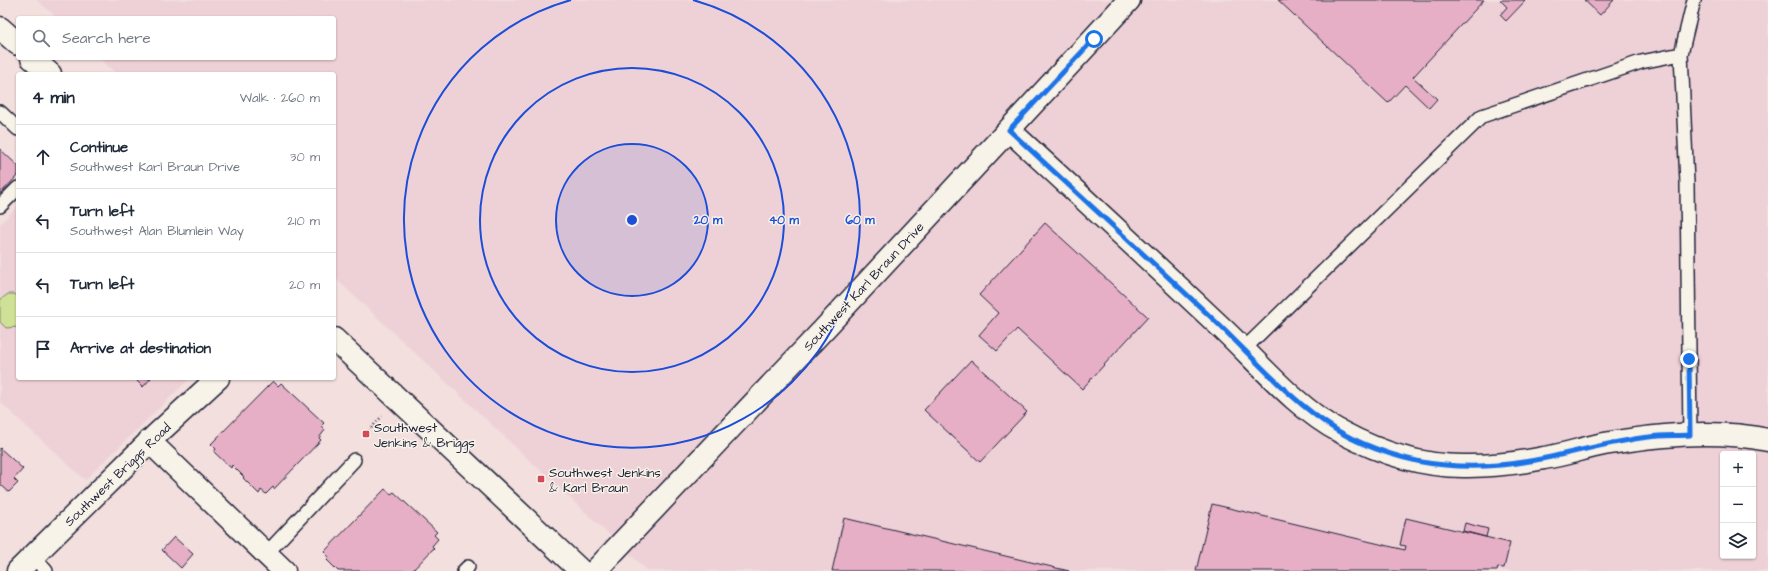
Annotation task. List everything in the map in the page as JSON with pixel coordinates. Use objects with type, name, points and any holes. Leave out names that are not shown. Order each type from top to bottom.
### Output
[{"type":"street","name":"Southwest Karl Braun Drive","points":[[595,571],[1129,0]]},
{"type":"street","points":[[0,28],[16,42]]},
{"type":"street","points":[[34,60],[48,72]]},
{"type":"street","points":[[1009,130],[1314,415],[1339,432],[1386,452],[1417,461],[1442,465],[1462,466],[1506,464],[1650,437],[1690,435],[1740,437],[1768,440]]},
{"type":"street","points":[[336,341],[581,571]]},
{"type":"street","name":"Southwest Briggs Road","points":[[32,566],[149,441],[216,380]]},
{"type":"street","points":[[149,441],[284,571]]},
{"type":"lane","points":[[1690,435],[1687,183],[1681,54],[1694,0]]},
{"type":"lane","points":[[1244,349],[1482,116],[1642,62],[1681,54]]},
{"type":"lane","points":[[0,112],[16,128]]},
{"type":"lane","points":[[0,206],[16,190]]},
{"type":"lane","points":[[266,554],[354,460]]},
{"type":"shaded area","points":[[37,0],[1768,0],[1768,571],[648,571],[336,279],[336,72],[115,72],[101,60],[336,60],[336,16],[55,16]]},
{"type":"shaded area","points":[[16,208],[16,380],[188,380],[85,480],[0,402],[0,224]]},
{"type":"green space","points":[[8,294],[16,295],[16,327],[6,328],[0,322],[0,300]]},
{"type":"building","points":[[1278,0],[1484,0],[1413,77],[1437,99],[1429,108],[1405,85],[1388,103]]},
{"type":"building","points":[[1500,0],[1526,0],[1506,21],[1500,15],[1507,7]]},
{"type":"building","points":[[1584,0],[1614,0],[1600,15]]},
{"type":"building","points":[[0,149],[16,164],[16,177],[0,194]]},
{"type":"building","points":[[1045,223],[1148,317],[1082,389],[1017,329],[997,351],[979,335],[998,313],[979,295]]},
{"type":"building","points":[[971,360],[1027,412],[980,462],[924,410]]},
{"type":"building","points":[[136,380],[149,380],[143,387]]},
{"type":"building","points":[[273,381],[278,386],[281,383],[324,423],[321,426],[325,430],[319,438],[321,440],[274,489],[273,487],[266,494],[261,490],[259,494],[232,465],[231,468],[214,452],[216,449],[211,444]]},
{"type":"building","points":[[0,448],[23,469],[14,479],[18,483],[9,492],[0,484]]},
{"type":"building","points":[[385,489],[391,494],[394,492],[437,532],[434,535],[438,539],[432,546],[434,548],[412,571],[338,571],[327,560],[329,557],[324,552]]},
{"type":"building","points":[[1212,504],[1405,550],[1406,546],[1400,545],[1406,518],[1510,543],[1504,568],[1498,567],[1497,571],[1196,571]]},
{"type":"building","points":[[844,518],[1069,571],[832,571]]},
{"type":"building","points":[[1465,523],[1488,529],[1486,537],[1463,531]]},
{"type":"building","points":[[174,537],[193,554],[181,568],[162,550]]},
{"type":"place","name":"Southwest Jenkins & Briggs","points":[[366,434]]},
{"type":"place","name":"Southwest Jenkins & Karl Braun","points":[[541,479]]},
{"type":"route","points":[[1094,39],[1009,130],[1208,314],[1297,400],[1314,415],[1339,432],[1386,452],[1417,461],[1442,465],[1468,466],[1506,464],[1544,458],[1602,445],[1650,437],[1690,435],[1689,359]]}]
